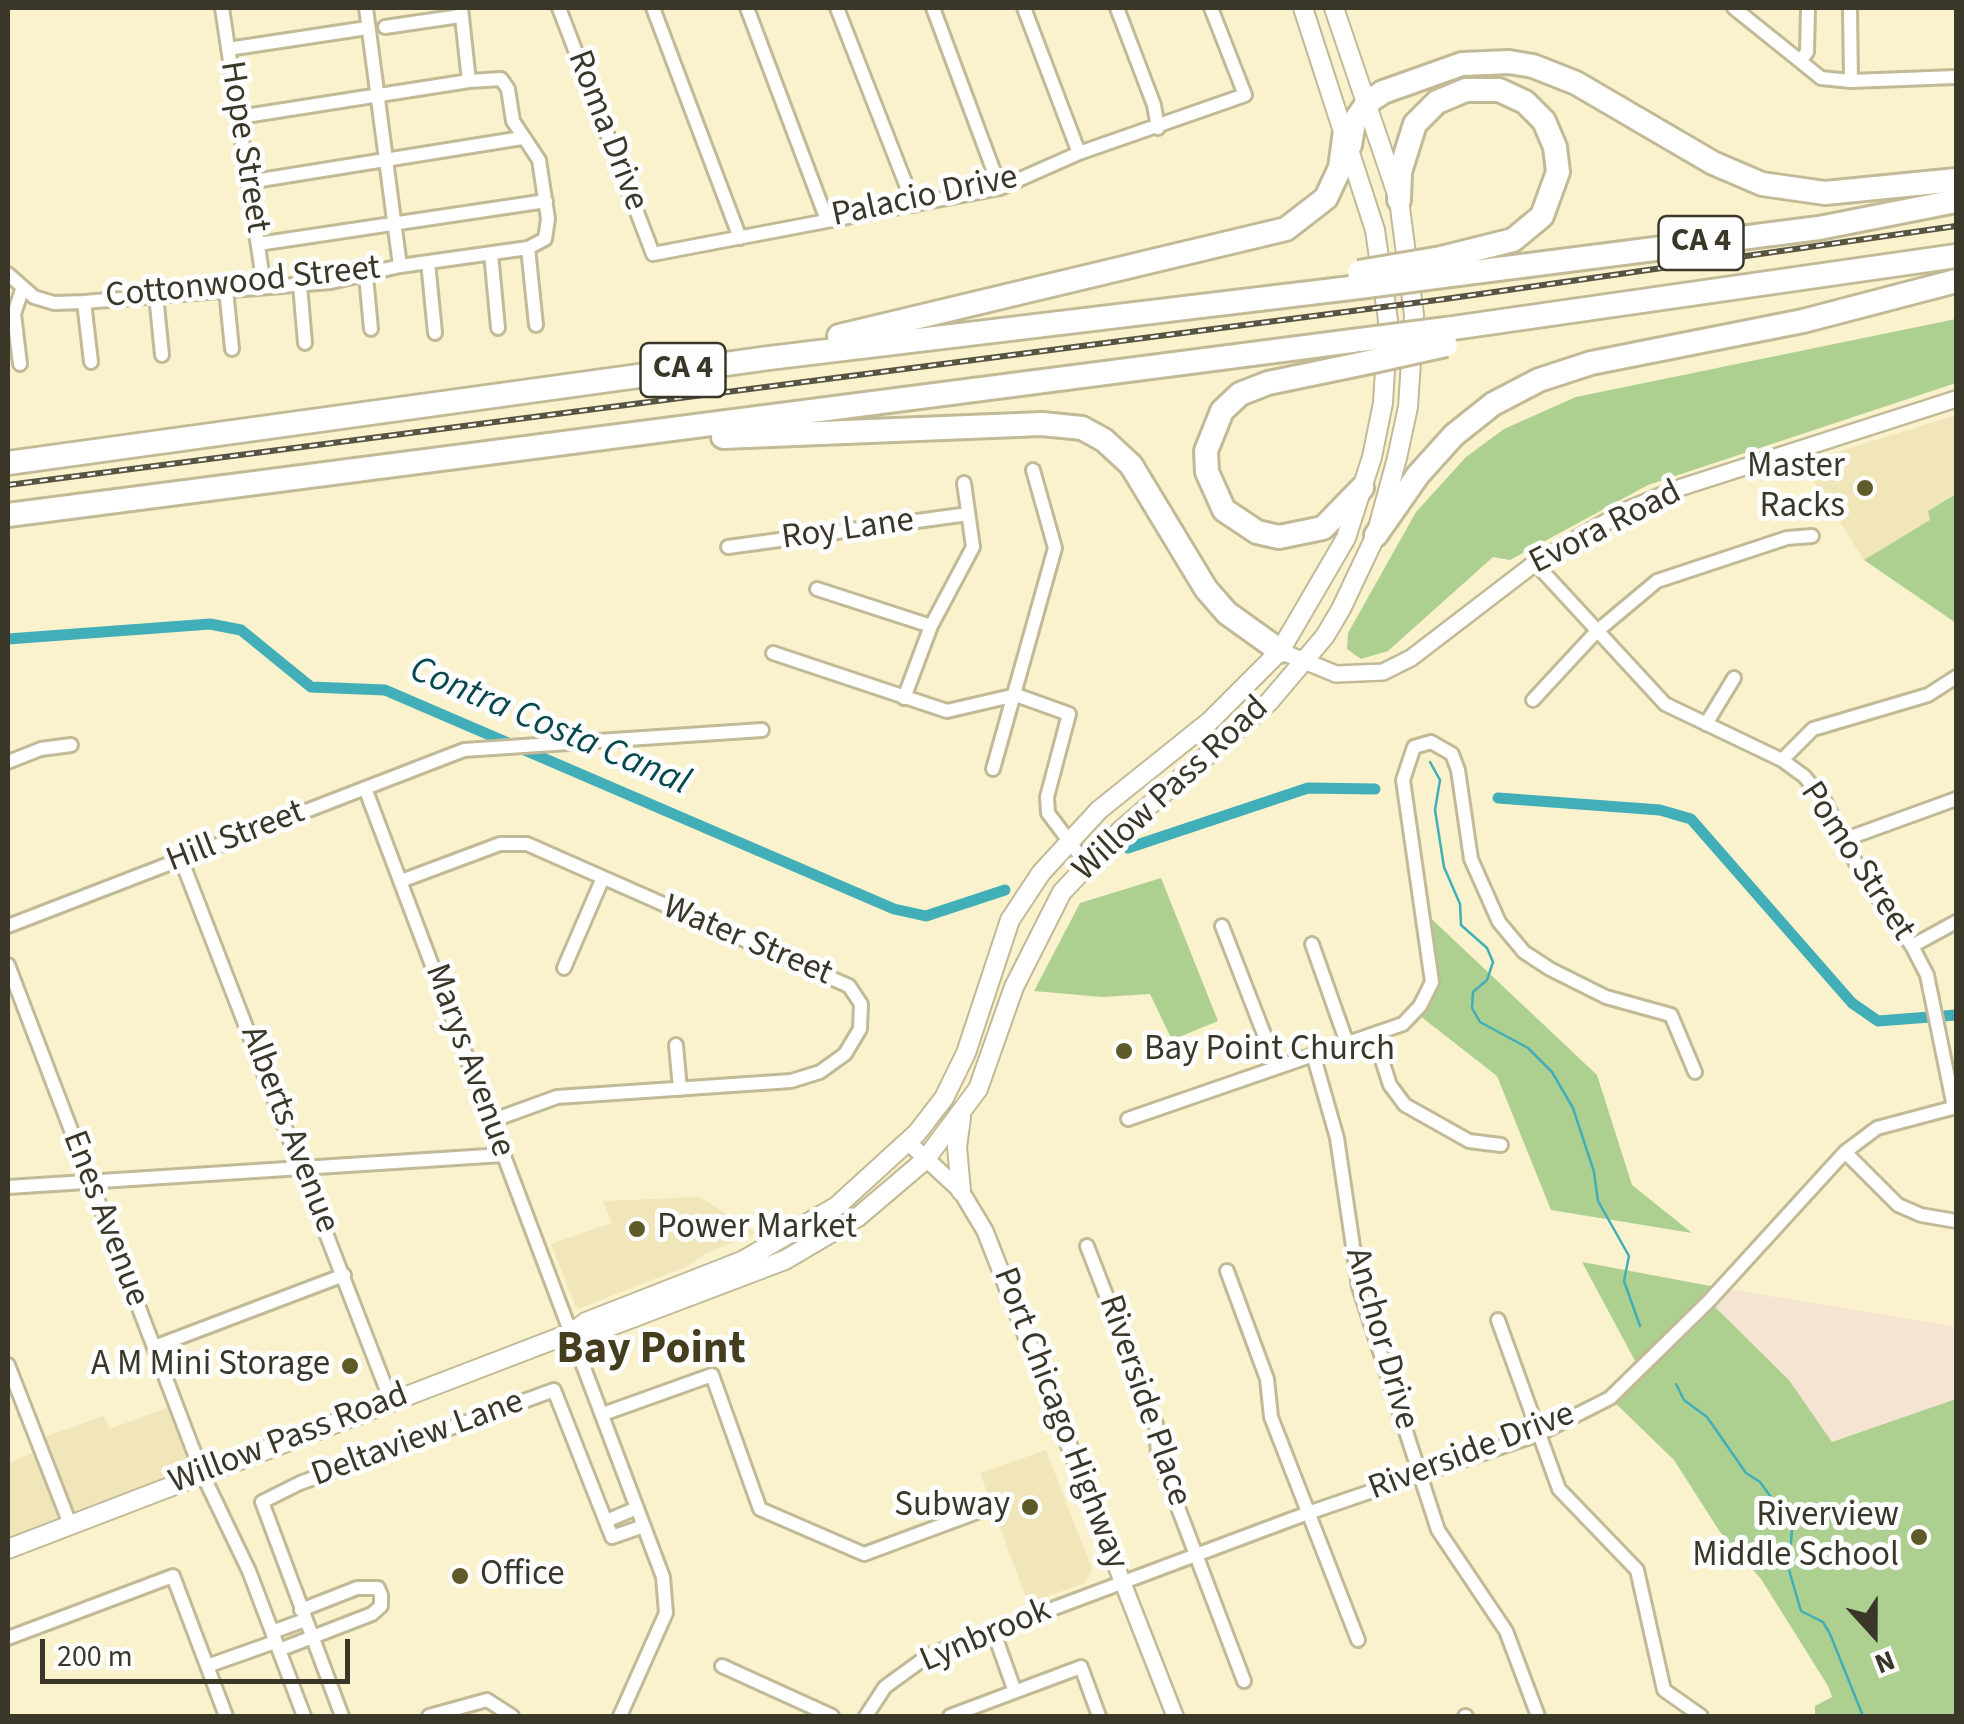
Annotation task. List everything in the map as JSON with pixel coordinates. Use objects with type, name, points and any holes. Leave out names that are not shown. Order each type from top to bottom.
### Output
[{"type":"highway","points":[[768,358],[809,342],[1286,229],[1326,198],[1354,122],[1368,102],[1440,69],[1509,62],[1534,66],[1576,82],[1713,163],[1762,184],[1825,193],[1956,180]]},
{"type":"highway","points":[[1399,200],[1400,172],[1414,124],[1436,102],[1466,90],[1499,90],[1525,102],[1544,121],[1556,147],[1558,172],[1542,216],[1522,236],[1442,267]]},
{"type":"highway","name":"CA 4","points":[[8,462],[768,358],[1193,307],[1442,267],[1819,228],[1956,201]]},
{"type":"highway","name":"CA 4","points":[[8,515],[660,433],[1360,352],[1705,292],[1956,256]]},
{"type":"highway","points":[[1376,535],[1418,474],[1454,435],[1493,404],[1539,380],[1591,363],[1790,324],[1956,282]]},
{"type":"highway","points":[[1360,352],[1240,394],[1222,411],[1206,451],[1207,472],[1224,510],[1257,532],[1279,537],[1323,528],[1362,488]]},
{"type":"highway","points":[[660,433],[731,438],[1042,424],[1082,428],[1104,440],[1131,464],[1206,590],[1227,612],[1280,651]]},
{"type":"main road","name":"Willow Pass Road","points":[[8,1549],[571,1333],[586,1322],[742,1261],[837,1206],[908,1143],[944,1098],[966,1054],[1010,920],[1068,839],[1210,721],[1280,651],[1330,571],[1362,488],[1382,403],[1388,320],[1375,230],[1303,8]]},
{"type":"main road","name":"Willow Pass Road","points":[[571,1333],[590,1334],[785,1260],[858,1218],[925,1160],[978,1088],[1014,987],[1062,892],[1121,830],[1228,742],[1304,663],[1341,609],[1376,535],[1408,407],[1414,315],[1399,200],[1334,8]]},
{"type":"main road","points":[[961,1191],[957,1147],[962,1112]]},
{"type":"street","name":"Hope Street","points":[[222,8],[264,286]]},
{"type":"street","points":[[366,8],[400,266]]},
{"type":"street","name":"Roma Drive","points":[[559,8],[653,254]]},
{"type":"street","points":[[653,8],[740,238]]},
{"type":"street","points":[[747,8],[827,220]]},
{"type":"street","points":[[838,8],[914,205]]},
{"type":"street","points":[[933,8],[1000,188]]},
{"type":"street","points":[[1024,8],[1079,153]]},
{"type":"street","points":[[1116,8],[1154,105],[1158,128]]},
{"type":"street","name":"Palacio Drive","points":[[653,254],[1000,188],[1079,153],[1245,95],[1211,8]]},
{"type":"street","points":[[1734,8],[1821,78],[1851,81],[1956,77]]},
{"type":"street","points":[[1800,61],[1807,52],[1808,8]]},
{"type":"street","points":[[1850,8],[1851,81]]},
{"type":"street","points":[[386,27],[461,12],[469,81]]},
{"type":"street","points":[[228,49],[367,28]]},
{"type":"street","points":[[240,117],[502,79],[522,138],[539,160],[546,200],[258,244]]},
{"type":"street","points":[[248,182],[522,138]]},
{"type":"street","name":"Cottonwood Street","points":[[22,290],[54,303],[84,302],[366,276],[400,266],[528,248],[545,238],[546,200]]},
{"type":"street","points":[[528,248],[536,325]]},
{"type":"street","points":[[491,253],[498,328]]},
{"type":"street","points":[[428,262],[435,334]]},
{"type":"street","points":[[8,274],[22,290],[14,314],[20,364]]},
{"type":"street","points":[[366,276],[371,329]]},
{"type":"street","points":[[300,284],[306,343]]},
{"type":"street","points":[[226,290],[232,349]]},
{"type":"street","points":[[156,296],[162,355]]},
{"type":"street","points":[[84,302],[91,362]]},
{"type":"street","name":"Evora Road","points":[[1280,651],[1304,663],[1352,676],[1398,666],[1535,563],[1600,524],[1668,492],[1956,399]]},
{"type":"street","points":[[993,769],[1055,548],[1033,470]]},
{"type":"street","points":[[904,698],[931,626],[973,547],[964,483]]},
{"type":"street","name":"Roy Lane","points":[[728,548],[968,514]]},
{"type":"street","points":[[1532,700],[1596,632],[1656,582],[1787,538],[1812,536]]},
{"type":"street","name":"Pomo Street","points":[[1535,563],[1665,704],[1782,760],[1804,776],[1824,800],[1843,840],[1912,946],[1932,996],[1955,1107]]},
{"type":"street","points":[[817,589],[931,626]]},
{"type":"street","points":[[772,653],[947,711],[1016,694],[1069,714],[1048,797],[1048,814],[1087,865]]},
{"type":"street","points":[[1782,760],[1814,729],[1928,694],[1956,677]]},
{"type":"street","points":[[1706,724],[1734,678]]},
{"type":"street","name":"Hill Street","points":[[8,926],[464,750],[762,730]]},
{"type":"street","points":[[1128,1119],[1403,1024],[1420,1006],[1432,982],[1403,780],[1414,747],[1431,742],[1452,754],[1467,810],[1472,859],[1500,922],[1524,952],[1606,997],[1671,1014],[1695,1072]]},
{"type":"street","points":[[8,762],[41,749],[71,746]]},
{"type":"street","name":"Marys Avenue","points":[[365,788],[663,1578],[666,1613],[620,1716]]},
{"type":"street","points":[[1843,840],[1956,800]]},
{"type":"street","name":"Water Street","points":[[401,881],[500,844],[527,844],[850,986],[861,1004],[860,1029],[845,1054],[820,1072],[791,1081],[556,1098],[491,1122]]},
{"type":"street","name":"Alberts Avenue","points":[[181,859],[304,1168],[391,1402]]},
{"type":"street","points":[[564,968],[602,880]]},
{"type":"street","points":[[1912,946],[1956,922]]},
{"type":"street","points":[[1222,926],[1276,1065]]},
{"type":"street","points":[[1312,944],[1346,1044]]},
{"type":"street","name":"Enes Avenue","points":[[8,965],[202,1474],[304,1716]]},
{"type":"street","points":[[1374,1035],[1390,1085],[1405,1105],[1469,1141],[1501,1145]]},
{"type":"street","points":[[676,1045],[680,1089]]},
{"type":"street","name":"Anchor Drive","points":[[1312,1054],[1337,1138],[1359,1287],[1438,1530],[1506,1631],[1538,1716]]},
{"type":"street","name":"Riverside Drive","points":[[1124,1584],[1308,1513],[1538,1434],[1610,1398],[1641,1372],[1846,1152],[1876,1128],[1955,1107]]},
{"type":"street","name":"Port Chicago Highway","points":[[908,1143],[961,1191],[985,1232],[1175,1716]]},
{"type":"street","points":[[1846,1152],[1898,1205],[1921,1215],[1956,1222]]},
{"type":"street","points":[[8,1187],[504,1155]]},
{"type":"street","name":"Riverside Place","points":[[1087,1246],[1156,1424],[1158,1454],[1244,1681]]},
{"type":"street","points":[[1227,1271],[1267,1379],[1270,1416],[1358,1640]]},
{"type":"street","points":[[154,1348],[344,1275]]},
{"type":"street","points":[[1498,1320],[1559,1488],[1636,1570],[1664,1690],[1700,1716]]},
{"type":"street","points":[[8,1366],[70,1524]]},
{"type":"street","points":[[602,1414],[712,1375],[760,1509],[864,1554],[996,1505]]},
{"type":"street","name":"Deltaview Lane","points":[[307,1624],[262,1502],[300,1483],[554,1390],[612,1536],[644,1526]]},
{"type":"street","points":[[606,1521],[637,1508]]},
{"type":"street","points":[[8,1638],[173,1576],[226,1716]]},
{"type":"street","name":"Lynbrook","points":[[866,1716],[885,1687],[929,1655],[1124,1584]]},
{"type":"street","points":[[207,1666],[275,1641],[307,1624],[356,1588],[378,1588],[381,1606],[372,1614],[307,1624]]},
{"type":"street","points":[[307,1624],[342,1716]]},
{"type":"street","points":[[993,1630],[1014,1689]]},
{"type":"street","points":[[722,1666],[832,1716]]},
{"type":"street","points":[[950,1716],[1080,1667],[1099,1716]]},
{"type":"street","points":[[429,1716],[487,1700],[512,1716]]},
{"type":"shaded area","points":[[1956,415],[1956,494],[1929,510],[1931,520],[1864,560],[1802,463]]},
{"type":"shaded area","points":[[700,1197],[756,1233],[705,1254],[688,1266],[578,1309],[551,1244],[612,1223],[603,1201]]},
{"type":"shaded area","name":"Riverview Middle School","points":[[1721,1288],[1956,1327],[1956,1706],[1832,1442],[1789,1380],[1709,1301]]},
{"type":"shaded area","points":[[177,1404],[202,1473],[8,1549],[8,1463],[40,1450],[36,1440],[104,1416],[110,1429]]},
{"type":"shaded area","points":[[1046,1450],[1092,1569],[1085,1583],[1028,1603],[980,1473]]},
{"type":"green space","points":[[1956,319],[1956,383],[1648,485],[1510,560],[1493,557],[1388,651],[1361,659],[1347,649],[1348,633],[1416,512],[1466,457],[1504,429],[1576,397]]},
{"type":"green space","points":[[1956,494],[1956,623],[1864,560],[1930,520],[1928,511]]},
{"type":"green space","points":[[1161,878],[1218,1021],[1172,1040],[1150,994],[1102,997],[1034,991],[1080,903]]},
{"type":"green space","points":[[1420,908],[1597,1075],[1632,1185],[1692,1233],[1551,1210],[1497,1076],[1415,1012],[1432,982]]},
{"type":"green space","points":[[1582,1262],[1721,1288],[1710,1302],[1789,1380],[1832,1442],[1956,1399],[1956,1716],[1815,1716],[1815,1706],[1832,1697],[1828,1686],[1761,1579],[1720,1532],[1674,1460],[1610,1398],[1641,1372]]},
{"type":"waterway","name":"Contra Costa Canal","points":[[8,639],[210,624],[241,630],[311,687],[385,690],[894,909],[926,916],[1005,890]]},
{"type":"waterway","points":[[1430,762],[1440,780],[1435,810],[1444,867],[1460,904],[1461,925],[1487,948],[1493,962],[1487,980],[1473,992],[1472,1008],[1480,1022],[1528,1048],[1552,1072],[1573,1108],[1594,1172],[1598,1201],[1629,1256],[1624,1281],[1640,1326]]},
{"type":"waterway","name":"Contra Costa Canal","points":[[1128,848],[1308,788],[1375,789]]},
{"type":"waterway","name":"Contra Costa Canal","points":[[1498,798],[1660,810],[1691,819],[1852,1003],[1878,1021],[1956,1015]]},
{"type":"waterway","points":[[1676,1384],[1684,1400],[1707,1417],[1746,1473],[1760,1482],[1787,1519],[1792,1529],[1789,1570],[1801,1611],[1823,1622],[1863,1716]]},
{"type":"railway","points":[[8,485],[1445,299],[1956,226]]},
{"type":"place","name":"Master Racks","points":[[1865,488]]},
{"type":"place","name":"Bay Point Church","points":[[1124,1051]]},
{"type":"place","name":"Power Market","points":[[637,1229]]},
{"type":"place","name":"A M Mini Storage","points":[[350,1366]]},
{"type":"place","name":"Subway","points":[[1030,1507]]},
{"type":"place","name":"Riverview Middle School","points":[[1919,1537]]},
{"type":"place","name":"Office","points":[[460,1576]]},
{"type":"district","name":"Bay Point","points":[[651,1352]]}]
